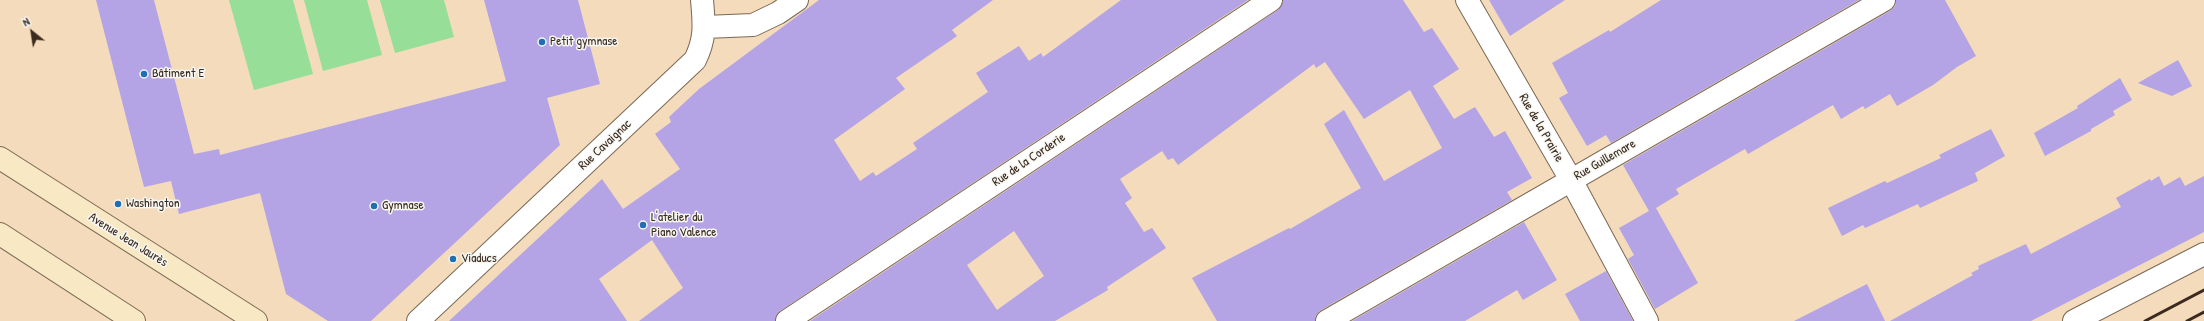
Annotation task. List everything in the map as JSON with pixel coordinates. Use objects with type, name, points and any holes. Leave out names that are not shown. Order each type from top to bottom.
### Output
[{"type":"main road","name":"Avenue Jean Jaurès","points":[[0,158],[256,321]]},
{"type":"main road","points":[[0,234],[134,321]]},
{"type":"street","name":"Rue Cavaignac","points":[[418,321],[695,60],[702,45],[705,28],[702,0]]},
{"type":"street","points":[[705,28],[753,25],[778,13],[796,0]]},
{"type":"street","name":"Rue de la Corderie","points":[[787,321],[1271,0]]},
{"type":"street","name":"Rue de la Prairie","points":[[1467,0],[1571,180],[1647,321]]},
{"type":"street","name":"Rue Guillemare","points":[[1327,321],[1884,0]]},
{"type":"street","points":[[2074,321],[2204,254]]},
{"type":"green space","points":[[229,0],[293,0],[313,74],[254,90]]},
{"type":"green space","points":[[304,0],[367,0],[382,55],[323,71]]},
{"type":"green space","points":[[380,0],[444,0],[454,37],[395,53]]},
{"type":"building","points":[[96,0],[154,0],[194,154],[219,149],[220,155],[506,81],[484,0],[578,0],[600,84],[547,98],[560,145],[371,321],[328,321],[286,294],[260,193],[179,214],[171,181],[144,187]]},
{"type":"building","points":[[819,0],[993,0],[952,30],[957,36],[896,78],[905,89],[834,140],[860,181],[873,172],[876,176],[917,149],[913,143],[988,92],[976,73],[1019,46],[1029,61],[1041,53],[1043,57],[1121,0],[1248,0],[780,311],[775,321],[639,321],[683,288],[652,240],[599,279],[627,321],[449,321],[602,179],[623,209],[680,169],[655,134],[671,122],[669,117],[699,89]]},
{"type":"building","points":[[1283,0],[1403,0],[1424,32],[1432,28],[1459,69],[1433,86],[1454,119],[1475,107],[1494,137],[1505,131],[1532,178],[1507,192],[1512,200],[1321,310],[1316,315],[1315,321],[1217,321],[1192,278],[1289,228],[1290,229],[1361,188],[1324,124],[1344,110],[1384,181],[1442,148],[1410,90],[1364,119],[1325,62],[1316,68],[1314,64],[1178,165],[1173,158],[1168,160],[1162,151],[1120,179],[1132,198],[1125,203],[1144,232],[1152,228],[1166,248],[1107,287],[1108,290],[1055,321],[810,321],[1278,10]],"holes":[[[1014,231],[1044,276],[997,310],[967,265]]]},
{"type":"building","points":[[1489,0],[1565,0],[1510,36]]},
{"type":"building","points":[[1661,0],[1859,0],[1611,143],[1606,135],[1587,146],[1559,98],[1568,93],[1552,63],[1609,30],[1610,32]]},
{"type":"building","points":[[1896,0],[1945,0],[1976,56],[1957,67],[1933,85],[1897,106],[1890,94],[1865,109],[1863,106],[1841,119],[1833,105],[1748,154],[1745,149],[1676,189],[1679,194],[1656,208],[1698,283],[1655,309],[1628,259],[1634,255],[1619,228],[1649,211],[1623,165],[1890,11],[1895,6]]},
{"type":"building","points":[[2178,60],[2192,86],[2172,96],[2138,83]]},
{"type":"building","points":[[2120,78],[2132,100],[2113,111],[2115,115],[2091,129],[2091,131],[2045,156],[2034,133],[2078,108],[2077,106]]},
{"type":"building","points":[[1991,129],[2005,156],[1975,173],[1978,181],[1920,208],[1918,204],[1865,228],[1863,225],[1842,236],[1828,208],[1885,181],[1887,183],[1941,158],[1939,155]]},
{"type":"building","points":[[2159,176],[2164,186],[2180,177],[2185,186],[2204,176],[2204,232],[2031,321],[1890,321],[1973,275],[1971,273],[1979,269],[1978,266],[2026,244],[2031,254],[2121,207],[2116,198],[2150,179],[2151,181]]},
{"type":"building","points":[[1524,222],[1557,280],[1523,300],[1517,290],[1465,321],[1352,321]]},
{"type":"building","points":[[1606,271],[1633,321],[1580,321],[1565,294]]},
{"type":"building","points":[[1867,284],[1885,321],[1794,321]]},
{"type":"railway","points":[[2145,321],[2204,290]]},
{"type":"railway","points":[[2187,321],[2204,312]]},
{"type":"place","name":"Petit gymnase","points":[[542,42]]},
{"type":"place","name":"Bâtiment E","points":[[144,74]]},
{"type":"place","name":"Washington","points":[[118,204]]},
{"type":"place","name":"Gymnase","points":[[374,206]]},
{"type":"place","name":"L'atelier du Piano Valence","points":[[643,225]]},
{"type":"place","name":"Viaducs","points":[[453,259]]}]
